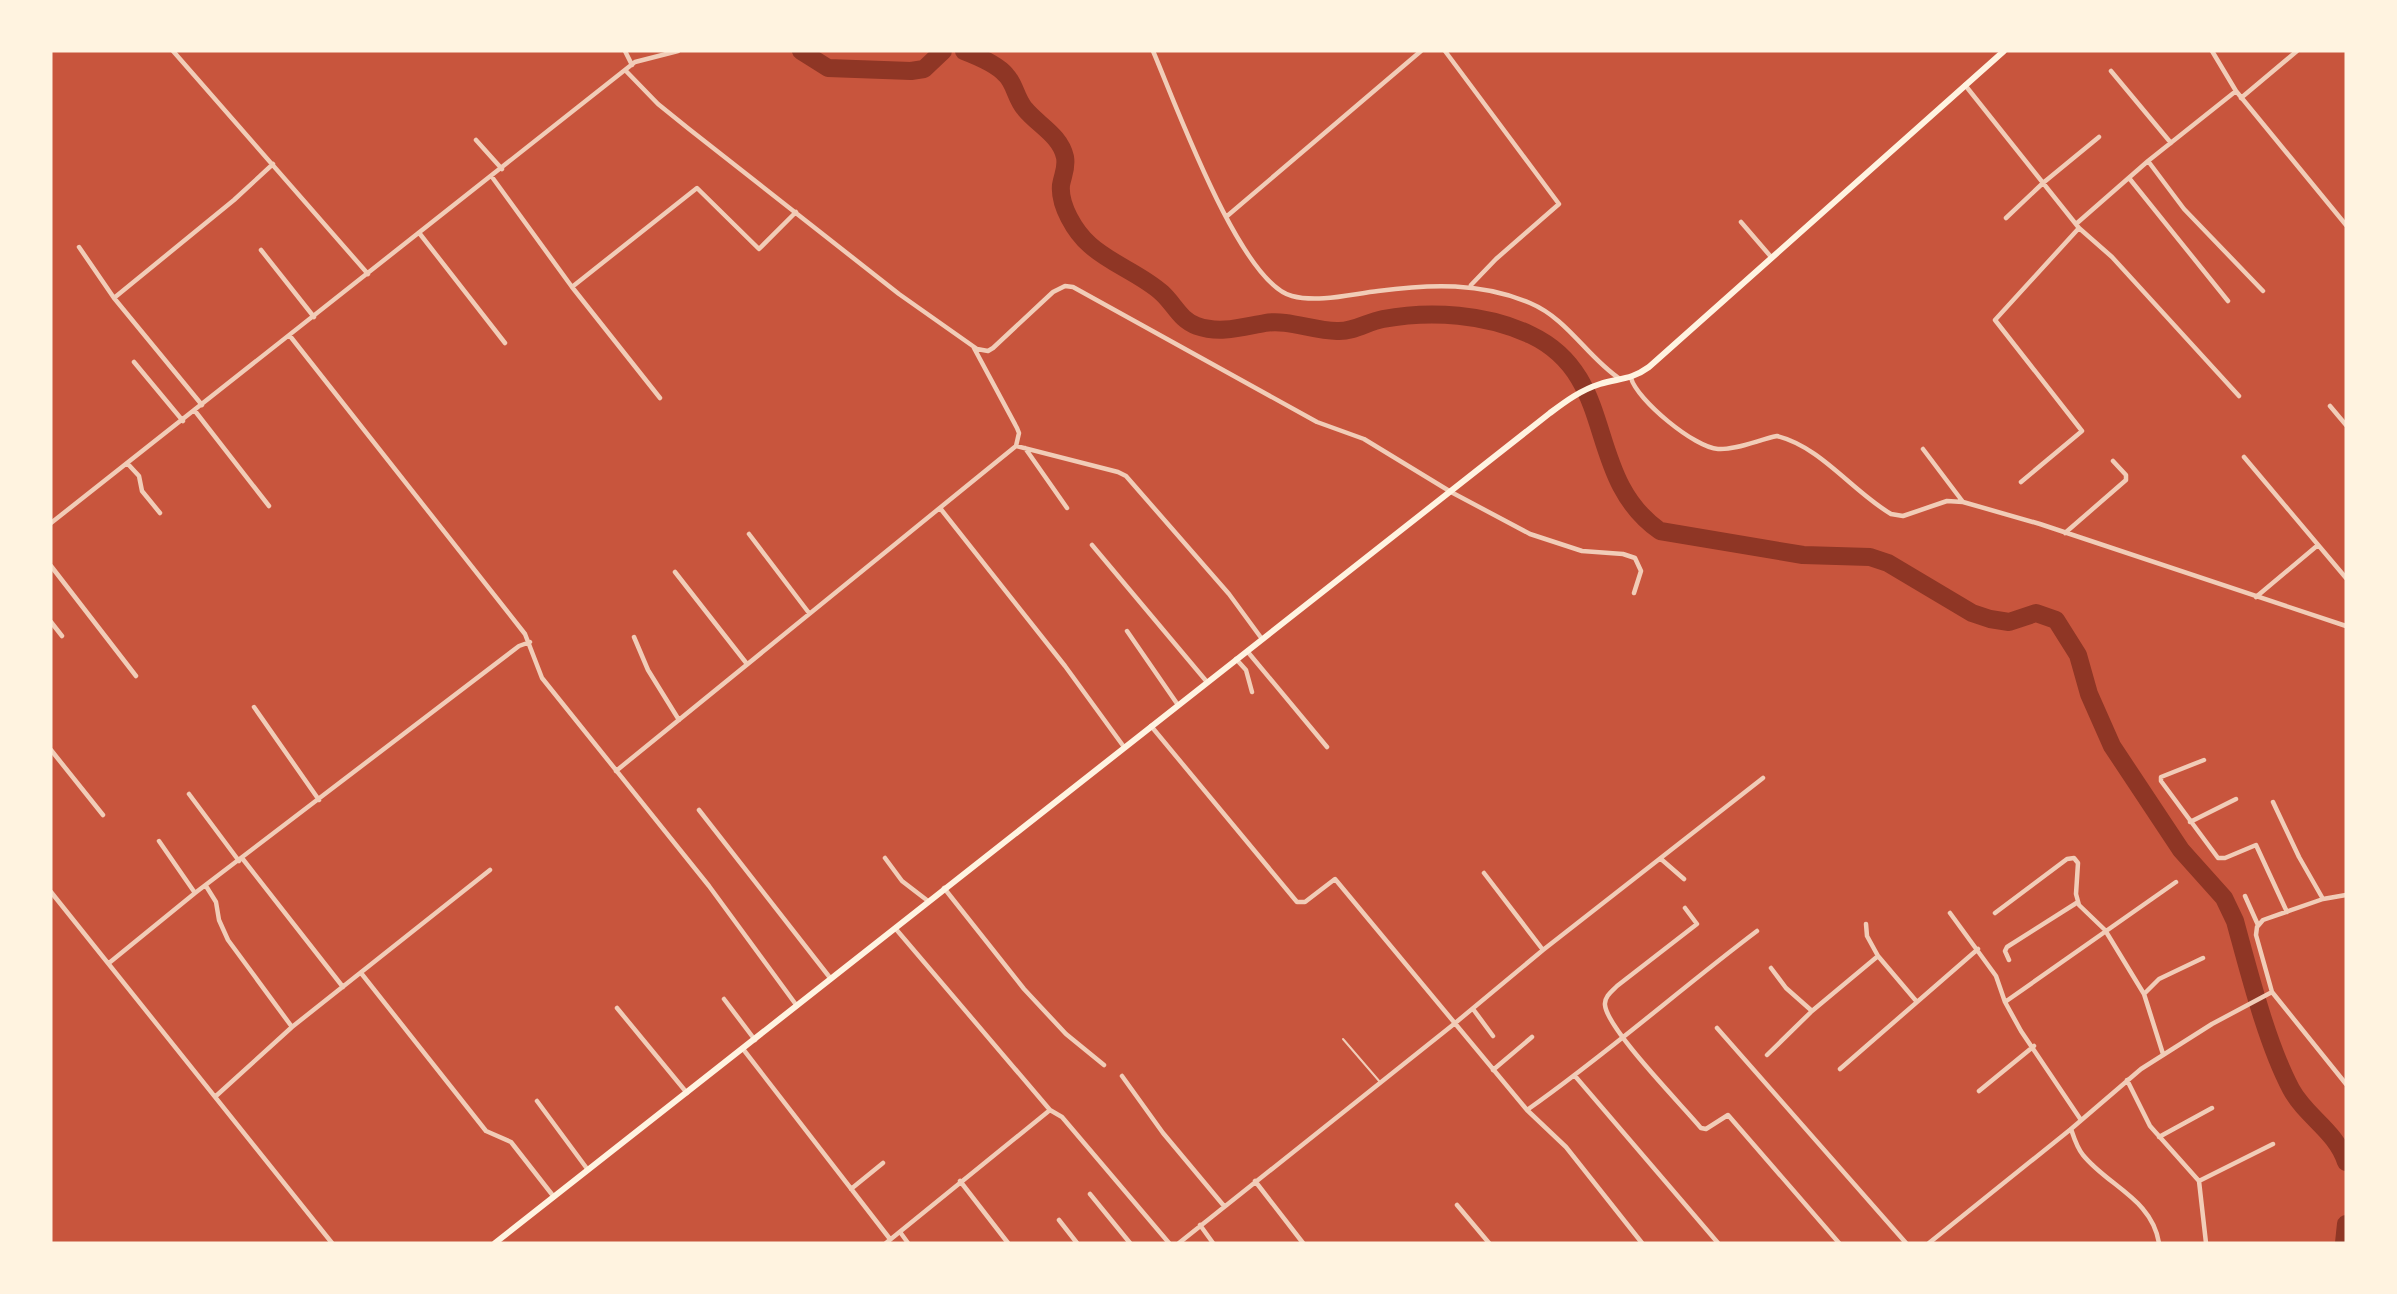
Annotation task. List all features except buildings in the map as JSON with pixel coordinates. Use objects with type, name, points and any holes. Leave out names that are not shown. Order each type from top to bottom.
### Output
[{"type":"main road","points":[[498,1242],[944,888],[1575,394],[1599,384],[1631,378],[1657,360],[2004,51]]},
{"type":"street","points":[[173,51],[368,274]]},
{"type":"street","points":[[625,51],[632,65]]},
{"type":"street","points":[[51,523],[632,65],[639,60],[678,51]]},
{"type":"street","points":[[1153,51],[1226,217],[1246,252],[1268,282],[1292,296],[1338,296],[1406,287],[1471,285],[1517,298],[1545,310],[1620,379]]},
{"type":"street","points":[[1226,217],[1422,51]]},
{"type":"street","points":[[1444,51],[1559,204],[1496,259],[1471,285]]},
{"type":"street","points":[[2212,51],[2241,98],[2346,225]]},
{"type":"street","points":[[2241,98],[2297,51]]},
{"type":"street","points":[[2111,70],[2171,143]]},
{"type":"street","points":[[626,71],[681,123],[899,294],[972,346],[988,351],[1053,292],[1065,286],[1073,287],[1317,422],[1364,439],[1451,492],[1543,539],[1582,551],[1623,554],[1635,558],[1641,571],[1634,593]]},
{"type":"street","points":[[1965,85],[2078,226],[2112,257],[2239,396]]},
{"type":"street","points":[[2021,482],[2082,431],[1995,320],[2078,226],[2148,161],[2236,91]]},
{"type":"street","points":[[2006,218],[2043,183],[2099,137]]},
{"type":"street","points":[[476,140],[502,169]]},
{"type":"street","points":[[2148,161],[2184,209],[2263,291]]},
{"type":"street","points":[[114,298],[234,200],[273,164]]},
{"type":"street","points":[[492,177],[572,287],[660,398]]},
{"type":"street","points":[[2129,178],[2228,301]]},
{"type":"street","points":[[572,287],[697,188],[759,249],[766,245],[796,212]]},
{"type":"street","points":[[1741,222],[1772,258]]},
{"type":"street","points":[[420,234],[505,343]]},
{"type":"street","points":[[79,246],[114,298],[202,405]]},
{"type":"street","points":[[261,250],[314,317]]},
{"type":"street","points":[[290,336],[530,642],[542,678],[709,886],[796,1006]]},
{"type":"street","points":[[616,771],[1017,444],[1019,433],[972,346]]},
{"type":"street","points":[[134,362],[183,421]]},
{"type":"street","points":[[1631,378],[1635,389],[1646,402],[1706,447],[1721,450],[1777,436],[1784,438],[1803,448],[1891,513],[1903,516],[1947,501],[1963,502],[2065,533],[2346,626]]},
{"type":"street","points":[[2330,406],[2346,424]]},
{"type":"street","points":[[195,411],[269,506]]},
{"type":"street","points":[[1017,444],[1126,476],[1229,594],[1262,639]]},
{"type":"street","points":[[1025,448],[1066,508]]},
{"type":"street","points":[[1923,449],[1963,502]]},
{"type":"street","points":[[2244,457],[2346,578]]},
{"type":"street","points":[[2065,533],[2126,480],[2126,476],[2112,461]]},
{"type":"street","points":[[128,464],[139,477],[142,491],[160,513]]},
{"type":"street","points":[[940,508],[1065,666],[1124,747]]},
{"type":"street","points":[[748,534],[809,613]]},
{"type":"street","points":[[1092,545],[1207,682]]},
{"type":"street","points":[[2256,597],[2318,545]]},
{"type":"street","points":[[51,567],[136,676]]},
{"type":"street","points":[[675,572],[747,664]]},
{"type":"street","points":[[51,622],[62,636]]},
{"type":"street","points":[[1127,631],[1178,705]]},
{"type":"street","points":[[634,637],[648,670],[679,720]]},
{"type":"street","points":[[109,963],[195,893],[519,646],[530,642]]},
{"type":"street","points":[[1247,651],[1327,747]]},
{"type":"street","points":[[1246,670],[1253,658]]},
{"type":"street","points":[[1236,659],[1246,670],[1252,692]]},
{"type":"street","points":[[254,707],[319,800]]},
{"type":"street","points":[[1151,726],[1297,902],[1305,903],[1335,879],[1527,1110],[1566,1147],[1642,1243]]},
{"type":"street","points":[[51,750],[103,815]]},
{"type":"street","points":[[2204,759],[2160,778],[2219,859],[2256,846],[2287,912]]},
{"type":"street","points":[[1179,1243],[1473,1009],[1542,950],[1763,778]]},
{"type":"street","points":[[189,794],[343,987]]},
{"type":"street","points":[[2190,822],[2236,799]]},
{"type":"street","points":[[2273,802],[2299,857],[2323,899]]},
{"type":"street","points":[[699,810],[831,979]]},
{"type":"street","points":[[159,841],[195,893]]},
{"type":"street","points":[[1995,913],[2071,857],[2078,863],[2078,902],[2105,930],[2144,994],[2163,1054]]},
{"type":"street","points":[[885,858],[902,880],[928,901]]},
{"type":"street","points":[[1661,859],[1684,879]]},
{"type":"street","points":[[216,1096],[292,1027],[490,870]]},
{"type":"street","points":[[1484,873],[1542,950]]},
{"type":"street","points":[[2005,1002],[2176,882]]},
{"type":"street","points":[[206,886],[216,902],[219,921],[228,940],[292,1027]]},
{"type":"street","points":[[944,888],[1018,982],[1066,1034],[1104,1065]]},
{"type":"street","points":[[51,892],[332,1243]]},
{"type":"street","points":[[2258,925],[2323,899],[2346,894]]},
{"type":"street","points":[[2245,896],[2258,925],[2256,935],[2270,993],[2346,1084]]},
{"type":"street","points":[[2009,960],[2005,951],[2007,946],[2078,902]]},
{"type":"street","points":[[1685,908],[1696,924],[1606,998],[1605,1008],[1622,1039],[1701,1128],[1706,1129],[1726,1115],[1729,1116],[1839,1243]]},
{"type":"street","points":[[1950,913],[1996,976],[2005,1002],[2081,1119]]},
{"type":"street","points":[[1866,924],[1867,936],[1878,956],[1917,1002]]},
{"type":"street","points":[[895,928],[1050,1110],[1062,1118],[1168,1243]]},
{"type":"street","points":[[1527,1110],[1575,1076],[1692,980],[1757,931]]},
{"type":"street","points":[[1840,1069],[1978,949]]},
{"type":"street","points":[[1767,1054],[1812,1011],[1878,956]]},
{"type":"street","points":[[2144,994],[2154,982],[2203,958]]},
{"type":"street","points":[[1771,968],[1786,988],[1812,1011]]},
{"type":"street","points":[[361,973],[486,1131],[512,1142],[554,1197]]},
{"type":"street","points":[[1929,1243],[2071,1129],[2127,1080],[2163,1054],[2270,993]]},
{"type":"street","points":[[724,999],[755,1040]]},
{"type":"street","points":[[617,1008],[687,1093]]},
{"type":"street","points":[[1473,1009],[1493,1036]]},
{"type":"street","points":[[1717,1028],[1906,1243]]},
{"type":"street","points":[[1493,1070],[1532,1037]]},
{"type":"street","points":[[1979,1091],[2034,1046]]},
{"type":"street","points":[[743,1049],[888,1241],[1050,1110]]},
{"type":"street","points":[[1122,1076],[1163,1133],[1224,1206]]},
{"type":"street","points":[[1575,1076],[1718,1243]]},
{"type":"street","points":[[2127,1080],[2147,1121],[2199,1181],[2206,1243]]},
{"type":"street","points":[[537,1101],[588,1170]]},
{"type":"street","points":[[2160,1137],[2212,1108]]},
{"type":"street","points":[[2071,1129],[2083,1155],[2130,1194],[2150,1217],[2159,1243]]},
{"type":"street","points":[[2199,1181],[2273,1144]]},
{"type":"street","points":[[850,1190],[883,1163]]},
{"type":"street","points":[[960,1181],[1008,1243]]},
{"type":"street","points":[[1255,1181],[1304,1243]]},
{"type":"street","points":[[1090,1194],[1130,1243]]},
{"type":"street","points":[[1457,1205],[1489,1243]]},
{"type":"street","points":[[1059,1220],[1077,1243]]},
{"type":"street","points":[[1200,1226],[1213,1243]]},
{"type":"street","points":[[900,1232],[908,1243]]},
{"type":"lane","points":[[1343,1039],[1380,1082]]},
{"type":"waterway","points":[[801,51],[828,68],[911,71],[924,69],[943,51]]},
{"type":"waterway","points":[[964,51],[1002,71],[1012,83],[1025,109],[1058,142],[1065,157],[1061,193],[1069,218],[1079,233],[1098,252],[1154,286],[1191,323],[1223,330],[1274,322],[1343,331],[1383,319],[1439,315],[1477,318],[1514,328],[1531,335],[1559,353],[1577,376],[1590,401],[1620,484],[1636,509],[1660,531],[1803,555],[1870,557],[1888,563],[1972,613],[2009,622],[2036,613],[2056,620],[2078,655],[2089,694],[2112,746],[2181,850],[2224,898],[2235,921],[2259,1007],[2282,1071],[2297,1099],[2335,1141],[2346,1162]]},
{"type":"waterway","points":[[2344,1243],[2346,1224]]}]
